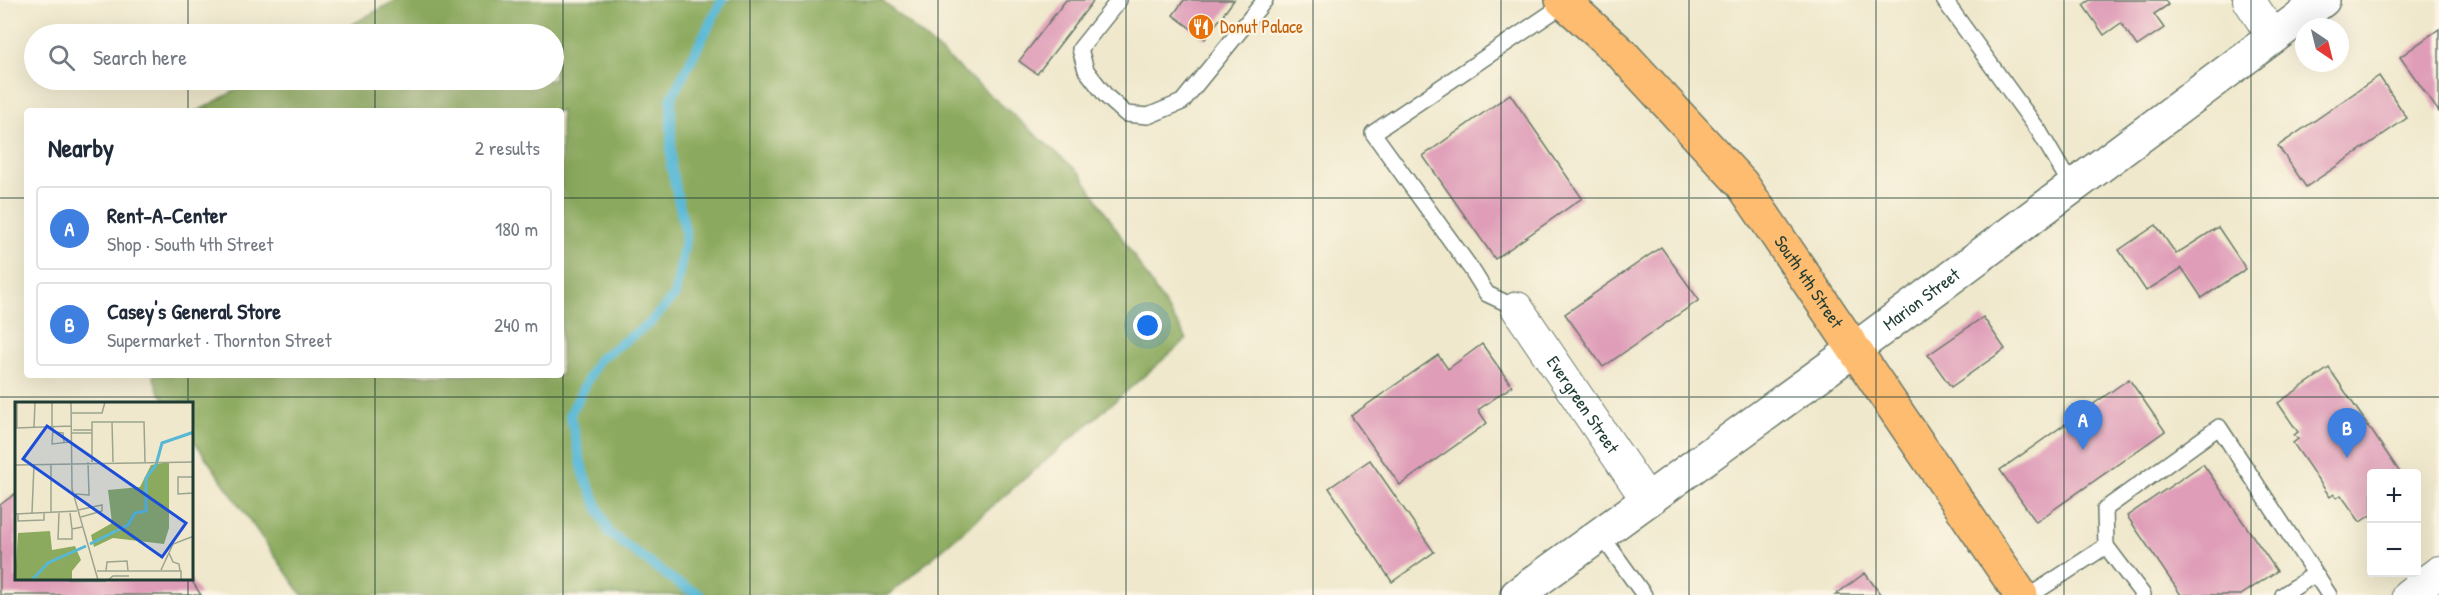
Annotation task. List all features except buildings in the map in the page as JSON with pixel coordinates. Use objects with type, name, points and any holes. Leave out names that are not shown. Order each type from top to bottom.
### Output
[{"type":"highway","name":"South 4th Street","points":[[1564,2],[1622,54],[1742,184],[2021,595]]},
{"type":"street","points":[[2249,0],[2273,37]]},
{"type":"street","name":"Marion Street","points":[[1517,595],[1855,349],[2323,0]]},
{"type":"street","name":"Evergreen Street","points":[[1517,308],[1648,501]]},
{"type":"street","points":[[2408,595],[2439,572]]},
{"type":"lane","points":[[1119,0],[1080,49],[1086,70],[1106,96],[1126,114],[1148,116],[1182,102],[1264,0]]},
{"type":"lane","points":[[1944,0],[2039,131],[2072,187]]},
{"type":"lane","points":[[1517,308],[1487,294],[1373,133],[1564,2]]},
{"type":"lane","points":[[2143,595],[2106,546],[2105,509],[2219,427],[2329,595]]},
{"type":"lane","points":[[1601,535],[1644,595]]},
{"type":"lane","points":[[2031,595],[2106,546]]},
{"type":"lane","points":[[2283,595],[2315,574]]},
{"type":"green space","points":[[396,0],[881,0],[1081,174],[1187,339],[889,595],[302,595],[194,441],[194,402],[166,402],[158,390],[154,378],[564,378],[564,108],[203,108],[236,90],[564,90],[564,24],[353,24]]},
{"type":"waterway","points":[[700,595],[676,582],[609,533],[584,475],[570,414],[598,360],[650,323],[675,295],[686,235],[671,166],[671,99],[722,0]]},
{"type":"place","name":"Donut Palace","points":[[1201,27]]},
{"type":"place","name":"Rent-A-Center","points":[[2083,450]]},
{"type":"place","name":"Casey's General Store","points":[[2347,458]]}]
